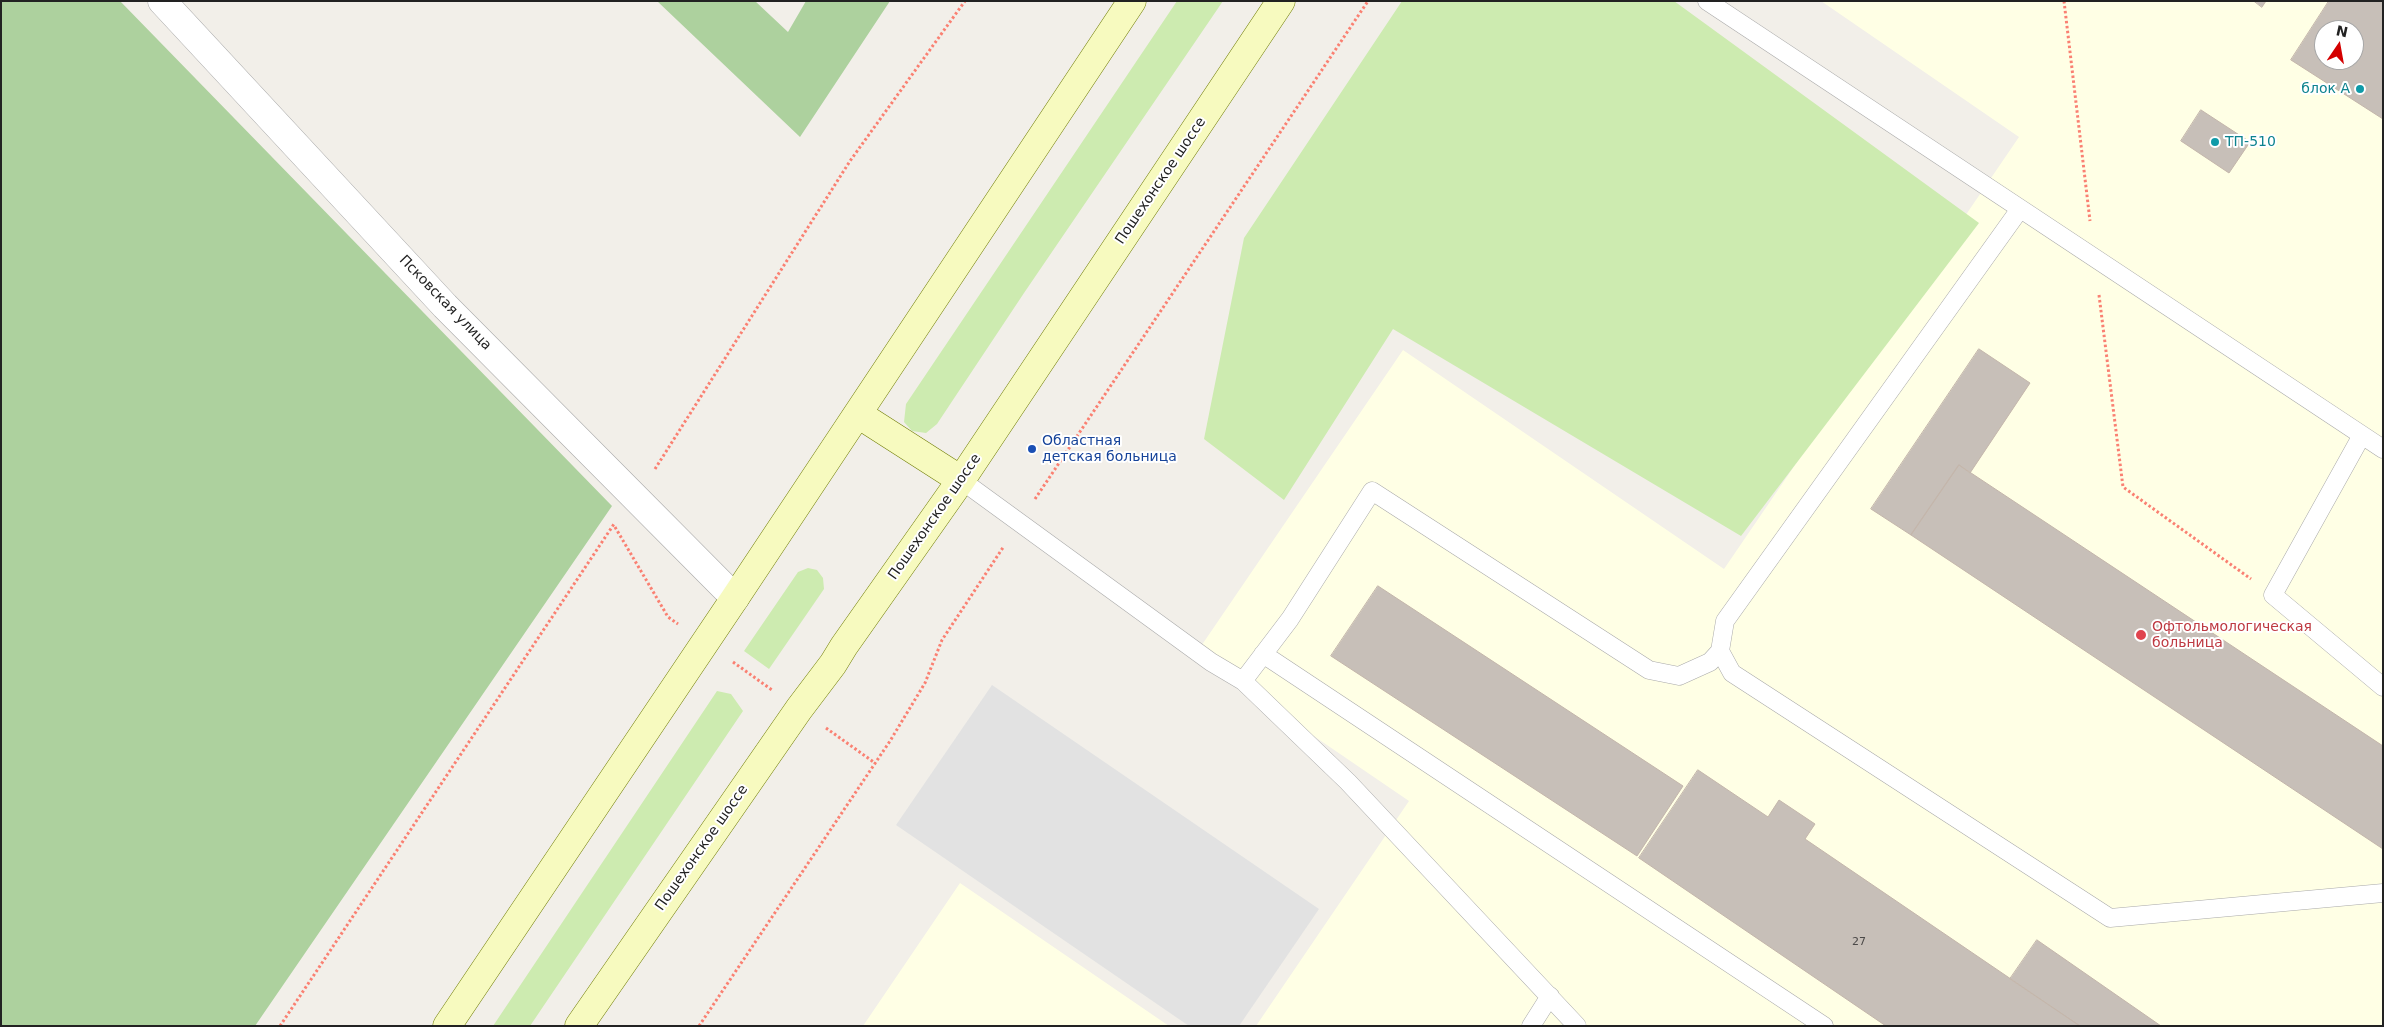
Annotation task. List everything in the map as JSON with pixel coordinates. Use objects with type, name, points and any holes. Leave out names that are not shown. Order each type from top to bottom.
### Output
[{"type":"main road","points":[[446,1026],[736,598],[1132,1]]},
{"type":"main road","name":"Пошехонское шоссе","points":[[579,1026],[961,480],[1282,1]]},
{"type":"main road","points":[[858,414],[961,480]]},
{"type":"street","name":"Псковская улица","points":[[162,1],[445,306],[736,598]]},
{"type":"lane","points":[[1707,1],[2383,449]]},
{"type":"lane","points":[[1243,681],[1290,619],[1372,491],[1649,670],[1680,676],[1710,662],[1720,651],[1725,621],[2020,209]]},
{"type":"lane","points":[[2362,435],[2273,594],[2383,687]]},
{"type":"lane","points":[[961,480],[1211,662],[1243,681],[1348,782],[1577,1026]]},
{"type":"lane","points":[[1720,651],[1732,673],[2110,918],[2383,893]]},
{"type":"lane","points":[[1263,654],[1824,1026]]},
{"type":"lane","points":[[1531,1026],[1550,996]]},
{"type":"path","points":[[699,1026],[890,741],[925,683],[942,640],[1368,1]]},
{"type":"path","points":[[2064,1],[2123,488],[2273,594]]},
{"type":"shaded area","points":[[1821,1],[2383,1],[2383,1026],[1256,1026],[1409,801],[1195,655],[1403,350],[1724,569],[2019,137]]},
{"type":"shaded area","points":[[992,685],[1319,909],[1239,1026],[1189,1026],[896,825]]},
{"type":"shaded area","points":[[960,883],[1169,1026],[863,1026]]},
{"type":"green space","points":[[1,1],[120,1],[612,506],[255,1026],[1,1026]]},
{"type":"green space","points":[[657,1],[755,1],[788,32],[806,1],[890,1],[800,137]]},
{"type":"green space","points":[[1177,1],[1223,1],[937,424],[926,433],[912,431],[904,422],[906,404]]},
{"type":"green space","points":[[1402,1],[1674,1],[1979,223],[1741,536],[1393,329],[1284,500],[1204,439],[1244,238]]},
{"type":"green space","points":[[808,568],[817,570],[823,578],[824,589],[769,669],[744,651],[798,572]]},
{"type":"green space","points":[[717,691],[731,694],[743,711],[530,1026],[493,1026]]},
{"type":"building","points":[[2254,1],[2266,1],[2262,7]]},
{"type":"building","name":"блок А","points":[[2329,1],[2383,1],[2383,119],[2291,60],[2314,24],[2314,70],[2364,70],[2364,20],[2317,20]]},
{"type":"building","name":"ТП-510","points":[[2201,110],[2250,142],[2229,173],[2181,141]]},
{"type":"building","points":[[1979,349],[2030,383],[1970,473],[1959,465],[1911,535],[1871,509]]},
{"type":"building","points":[[1959,465],[2383,746],[2383,849],[1911,535]]},
{"type":"building","points":[[1378,586],[1683,786],[1637,856],[1331,656]]},
{"type":"building","points":[[1698,770],[1768,817],[1779,800],[1815,824],[1805,839],[2080,1026],[1886,1026],[1639,858]]},
{"type":"building","points":[[2037,940],[2161,1026],[2080,1026],[2010,979]]},
{"type":"place","name":"блок А","points":[[2360,89]]},
{"type":"place","name":"ТП-510","points":[[2215,142]]},
{"type":"place","name":"Областная детская больница","points":[[1032,449]]},
{"type":"place","name":"Офтольмологическая больница","points":[[2141,635]]}]
